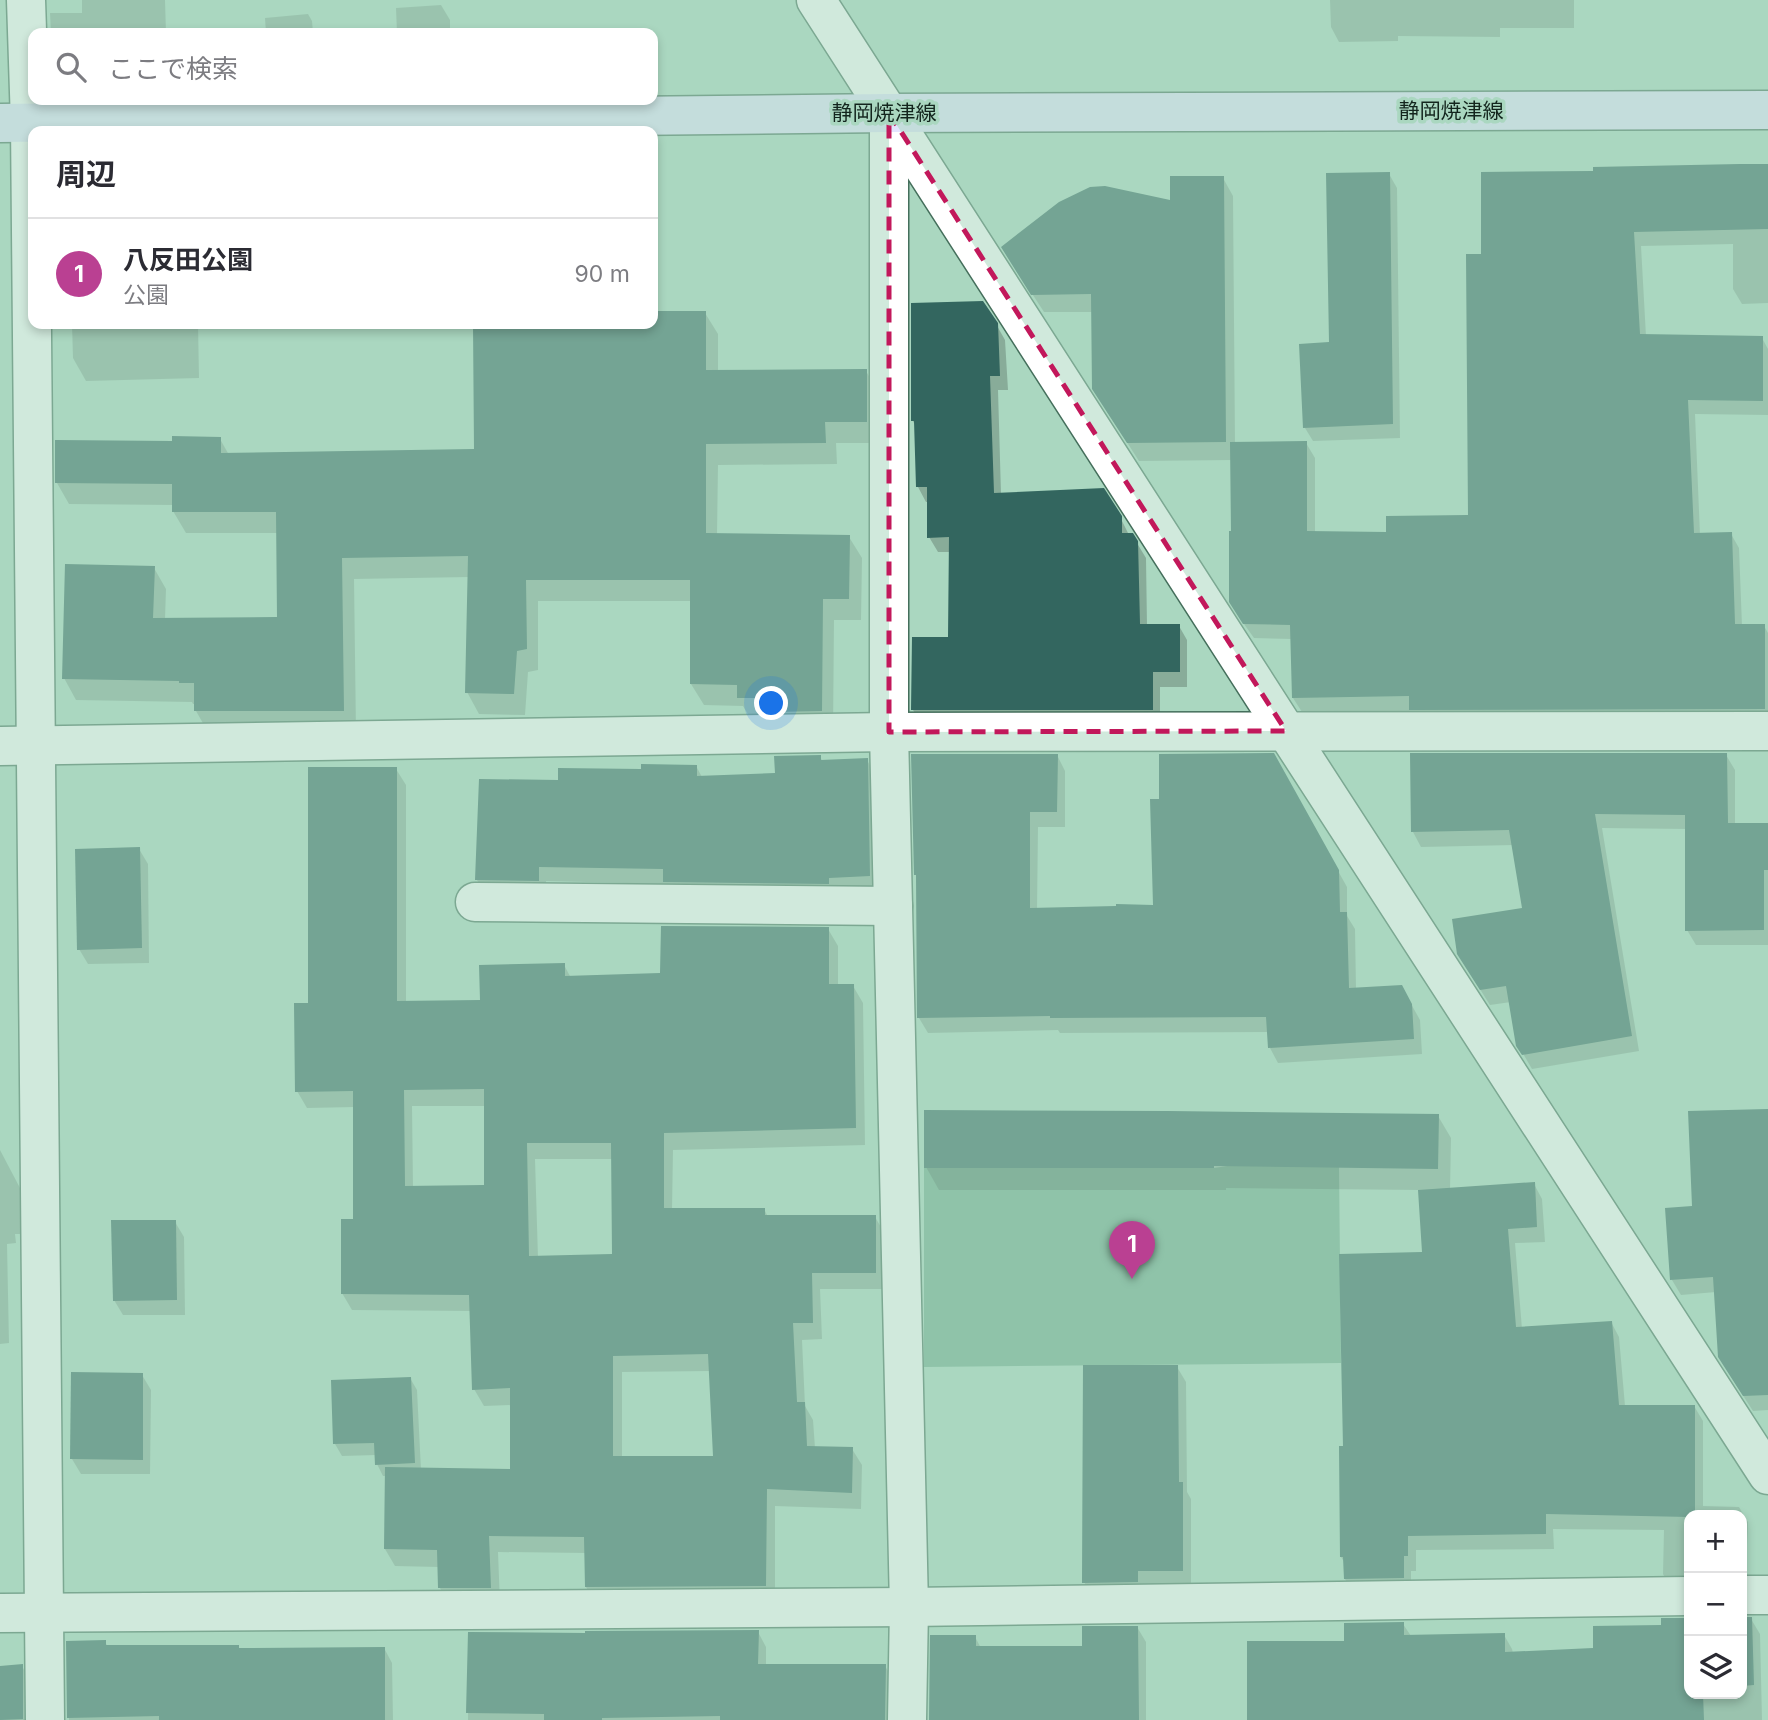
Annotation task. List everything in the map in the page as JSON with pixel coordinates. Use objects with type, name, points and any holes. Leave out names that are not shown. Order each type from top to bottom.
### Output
[{"type":"main road","name":"静岡焼津線","points":[[15,123],[889,113],[1768,110]]},
{"type":"street","points":[[26,0],[15,123],[18,746],[45,1720]]},
{"type":"street","points":[[816,0],[1768,1475]]},
{"type":"street","points":[[889,113],[888,732],[909,1607],[907,1720]]},
{"type":"street","points":[[18,746],[888,732],[1768,731]]},
{"type":"street","points":[[475,902],[893,906]]},
{"type":"street","points":[[1747,1595],[1768,1595]]},
{"type":"street","points":[[0,1613],[909,1607],[1684,1596]]},
{"type":"highlighted area","points":[[889,113],[1286,731],[889,732]]},
{"type":"green space","points":[[1339,1166],[1341,1363],[924,1367],[924,1168]]},
{"type":"building","points":[[1768,164],[1768,229],[1634,232],[1640,334],[1763,336],[1763,401],[1688,400],[1694,533],[1732,532],[1735,624],[1765,624],[1765,709],[1409,710],[1409,696],[1292,698],[1290,625],[1243,624],[1229,602],[1230,442],[1307,441],[1307,531],[1386,532],[1386,516],[1468,515],[1466,254],[1481,254],[1481,172],[1593,171],[1593,167]]},
{"type":"building","points":[[1390,172],[1393,424],[1303,428],[1299,344],[1329,342],[1326,173]]},
{"type":"building","points":[[1170,176],[1224,176],[1226,442],[1127,443],[1092,389],[1091,294],[1031,295],[1001,247],[1059,202],[1090,187],[1105,186],[1170,200]]},
{"type":"building","points":[[983,301],[998,323],[1000,376],[990,376],[994,493],[1104,488],[1122,516],[1122,533],[1133,533],[1138,541],[1140,624],[1180,624],[1180,672],[1153,672],[1153,710],[911,710],[912,637],[948,637],[949,537],[927,538],[927,487],[916,487],[914,421],[911,421],[911,303]]},
{"type":"building","points":[[658,311],[706,311],[706,370],[867,369],[867,422],[825,422],[826,443],[706,444],[706,533],[850,535],[849,599],[823,599],[822,711],[772,712],[771,698],[737,698],[737,685],[690,684],[690,580],[526,580],[527,649],[517,651],[514,694],[465,693],[468,556],[342,558],[344,711],[194,711],[194,683],[62,679],[65,564],[155,566],[153,618],[277,617],[276,512],[172,512],[172,484],[55,483],[55,440],[172,441],[172,436],[221,437],[221,453],[474,449],[473,329],[658,329]]},
{"type":"building","points":[[1274,753],[1339,870],[1340,912],[1347,912],[1349,988],[1402,985],[1412,1004],[1414,1039],[1268,1048],[1266,1017],[917,1018],[916,875],[911,754],[1058,754],[1057,812],[1030,812],[1030,908],[1153,905],[1150,799],[1159,799],[1159,754]]},
{"type":"building","points":[[1410,753],[1727,753],[1728,823],[1768,823],[1768,870],[1764,870],[1764,930],[1685,931],[1685,815],[1595,814],[1632,1036],[1522,1055],[1516,1046],[1506,986],[1480,990],[1457,954],[1452,919],[1522,908],[1509,830],[1411,832]]},
{"type":"building","points":[[821,755],[821,760],[868,758],[870,876],[829,878],[829,884],[663,882],[663,869],[539,867],[539,881],[475,880],[479,779],[558,780],[558,768],[641,769],[641,764],[697,765],[697,776],[775,773],[774,756]]},
{"type":"building","points":[[308,767],[397,767],[397,1001],[480,1000],[479,965],[565,963],[565,976],[660,973],[661,926],[829,927],[829,984],[854,984],[856,1128],[664,1133],[664,1208],[765,1208],[765,1215],[876,1215],[876,1273],[812,1273],[813,1323],[793,1323],[797,1402],[805,1402],[807,1446],[853,1447],[852,1493],[767,1489],[766,1586],[585,1587],[584,1537],[489,1536],[491,1588],[438,1588],[437,1550],[384,1549],[385,1467],[510,1469],[510,1388],[472,1390],[469,1295],[341,1294],[341,1219],[353,1219],[353,1091],[295,1092],[294,1003],[308,1003]],"holes":[[[484,1089],[484,1185],[405,1186],[404,1090]],[[527,1143],[611,1143],[612,1254],[529,1256]],[[708,1354],[713,1456],[613,1456],[613,1356]]]},
{"type":"building","points":[[140,847],[142,948],[77,950],[75,849]]},
{"type":"building","points":[[1768,1109],[1768,1395],[1743,1396],[1718,1357],[1713,1277],[1670,1280],[1665,1208],[1692,1206],[1688,1111]]},
{"type":"building","points":[[924,1110],[1439,1114],[1438,1169],[1214,1166],[924,1168]]},
{"type":"building","points":[[1535,1182],[1537,1227],[1508,1229],[1516,1327],[1612,1321],[1619,1405],[1695,1405],[1695,1510],[1684,1510],[1684,1517],[1546,1514],[1546,1534],[1408,1536],[1404,1578],[1344,1579],[1343,1557],[1340,1557],[1339,1446],[1343,1446],[1339,1254],[1422,1252],[1418,1190]]},
{"type":"building","points":[[111,1220],[176,1220],[177,1300],[113,1301]]},
{"type":"building","points":[[1083,1365],[1178,1365],[1179,1482],[1183,1482],[1183,1571],[1138,1571],[1138,1582],[1082,1583]]},
{"type":"building","points":[[71,1372],[143,1373],[143,1460],[70,1459]]},
{"type":"building","points":[[411,1377],[415,1463],[375,1465],[374,1443],[333,1444],[331,1380]]},
{"type":"building","points":[[1747,1617],[1752,1617],[1754,1685],[1747,1686]]},
{"type":"building","points":[[1661,1618],[1684,1618],[1684,1699],[1703,1699],[1704,1720],[1247,1720],[1247,1641],[1344,1641],[1344,1623],[1404,1622],[1404,1635],[1505,1633],[1505,1652],[1593,1648],[1593,1626],[1661,1625]]},
{"type":"building","points":[[1082,1626],[1138,1626],[1139,1720],[929,1720],[930,1635],[976,1635],[976,1646],[1082,1646]]},
{"type":"building","points":[[759,1630],[758,1664],[886,1664],[885,1720],[720,1720],[720,1716],[544,1720],[544,1714],[466,1713],[468,1632]]},
{"type":"building","points":[[106,1640],[106,1645],[385,1647],[385,1720],[159,1720],[159,1716],[67,1718],[66,1641]]},
{"type":"building","points":[[23,1664],[23,1719],[0,1720],[0,1666]]},
{"type":"place","name":"八反田公園","points":[[1132,1279]]}]
